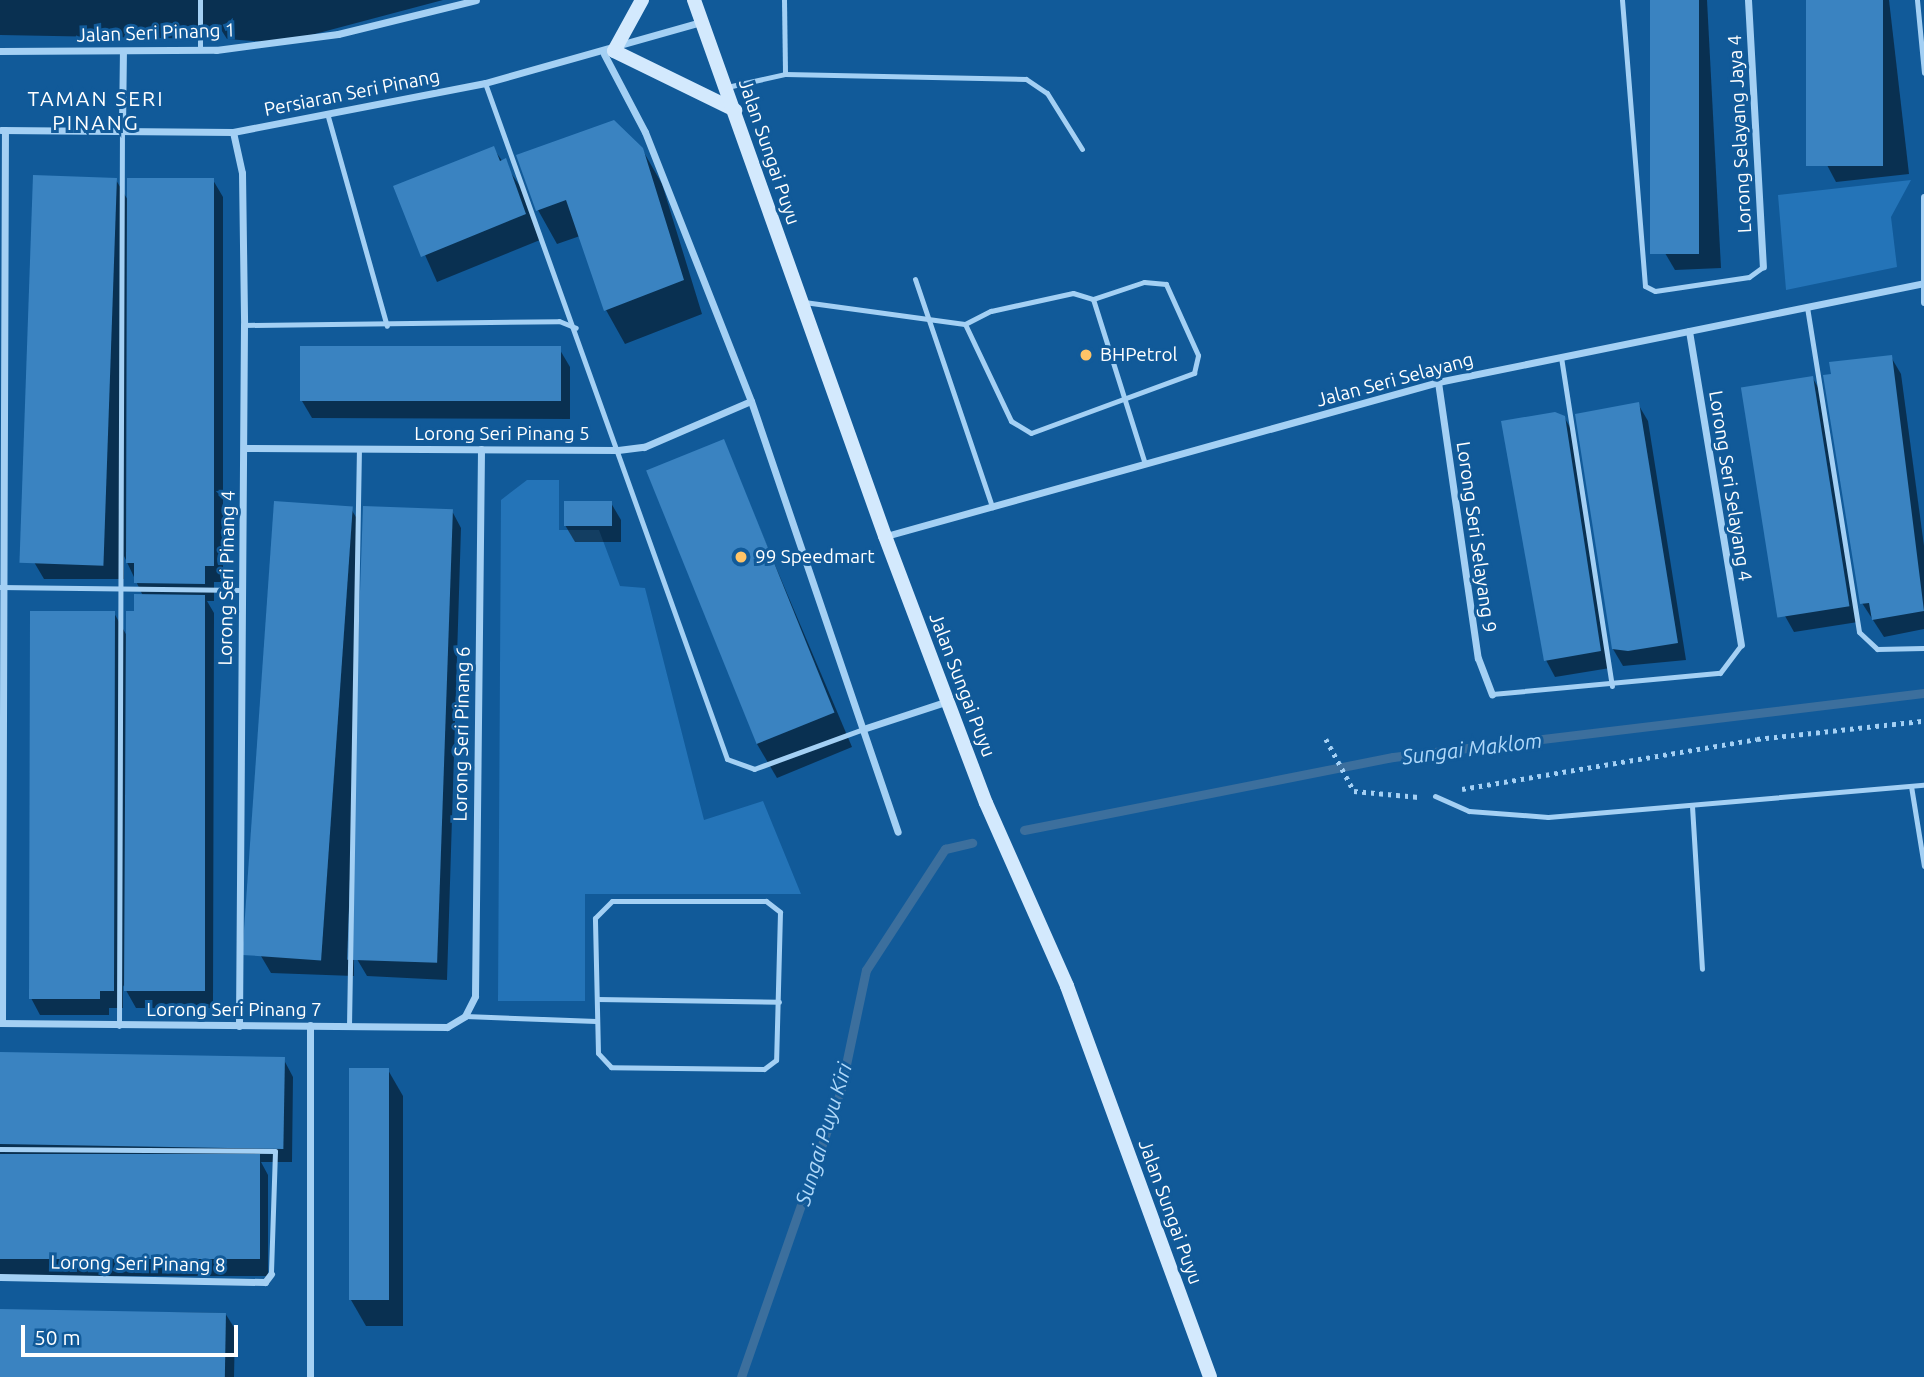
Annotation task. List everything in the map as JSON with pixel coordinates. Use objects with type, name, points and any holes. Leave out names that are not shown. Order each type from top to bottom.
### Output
[{"type":"main road","points":[[642,0],[609,52],[735,110]]},
{"type":"main road","name":"Jalan Sungai Puyu","points":[[694,0],[885,536],[949,701],[1067,986],[1210,1377]]},
{"type":"street","name":"Jalan Seri Pinang 1","points":[[0,51],[200,50],[338,34],[476,0]]},
{"type":"street","name":"Lorong Selayang Jaya 4","points":[[1748,0],[1763,267]]},
{"type":"street","name":"Persiaran Seri Pinang","points":[[2,130],[233,132],[485,83],[609,52],[701,22]]},
{"type":"street","points":[[122,129],[123,52]]},
{"type":"street","points":[[609,52],[645,132],[751,401],[866,728],[898,832]]},
{"type":"street","points":[[1,1023],[2,130]]},
{"type":"street","name":"Lorong Seri Pinang 4","points":[[233,132],[242,173],[244,325],[239,1026]]},
{"type":"street","points":[[1924,197],[1920,284],[1924,302]]},
{"type":"street","name":"Jalan Seri Selayang","points":[[885,536],[1438,383],[1920,284]]},
{"type":"street","name":"Lorong Seri Selayang 4","points":[[1689,331],[1741,645]]},
{"type":"street","name":"Lorong Seri Selayang 9","points":[[1438,383],[1478,658],[1492,694]]},
{"type":"street","name":"Lorong Seri Pinang 5","points":[[244,448],[618,450],[644,447],[751,401]]},
{"type":"street","name":"Lorong Seri Pinang 6","points":[[465,1016],[475,996],[481,449]]},
{"type":"street","points":[[866,728],[949,701]]},
{"type":"street","name":"Lorong Seri Pinang 7","points":[[1,1023],[447,1027],[465,1016]]},
{"type":"street","points":[[310,1026],[310,1377]]},
{"type":"street","name":"Lorong Seri Pinang 8","points":[[0,1277],[265,1282],[271,1274]]},
{"type":"lane","points":[[200,0],[200,50]]},
{"type":"lane","points":[[784,0],[785,74]]},
{"type":"lane","points":[[1622,0],[1645,286],[1655,291],[1749,278],[1763,267]]},
{"type":"lane","points":[[1917,0],[1924,73]]},
{"type":"lane","points":[[726,87],[785,74],[1026,79],[1047,93],[1082,149]]},
{"type":"lane","points":[[485,83],[576,328],[727,759],[754,769],[866,728]]},
{"type":"lane","points":[[327,113],[387,326]]},
{"type":"lane","points":[[119,1026],[122,129]]},
{"type":"lane","points":[[915,279],[925,323],[992,507]]},
{"type":"lane","points":[[801,302],[925,323],[965,324],[991,311],[1073,293],[1093,299],[1144,282],[1166,284],[1198,355],[1194,373],[1125,403],[1031,433],[1012,421],[965,324]]},
{"type":"lane","points":[[1093,299],[1144,464]]},
{"type":"lane","points":[[1807,307],[1858,632],[1877,649],[1924,648]]},
{"type":"lane","points":[[244,325],[387,326],[559,321],[576,328]]},
{"type":"lane","points":[[1561,357],[1612,686]]},
{"type":"lane","points":[[349,1026],[359,450]]},
{"type":"lane","points":[[2,587],[242,590]]},
{"type":"lane","points":[[1492,694],[1612,686],[1720,673],[1741,645]]},
{"type":"lane","points":[[1435,796],[1469,811],[1548,817],[1924,785]]},
{"type":"lane","points":[[1912,786],[1924,866]]},
{"type":"lane","points":[[1692,806],[1702,968]]},
{"type":"lane","points":[[612,901],[766,901],[780,912],[779,1002],[776,1060],[764,1069],[611,1067],[598,1053],[596,1021],[600,908],[612,901]]},
{"type":"lane","points":[[597,999],[779,1002]]},
{"type":"lane","points":[[465,1016],[596,1021]]},
{"type":"lane","points":[[0,1149],[275,1151],[271,1274]]},
{"type":"path","points":[[1326,738],[1354,791],[1435,796],[1593,764],[1924,720]]},
{"type":"shaded area","points":[[1911,180],[1891,217],[1897,267],[1786,290],[1778,195]]},
{"type":"shaded area","points":[[527,480],[559,480],[559,530],[599,530],[620,586],[645,588],[704,820],[763,801],[801,894],[585,894],[585,1001],[498,1001],[501,500]]},
{"type":"building","points":[[1650,0],[1699,0],[1699,254],[1650,254]]},
{"type":"building","points":[[1806,0],[1883,0],[1883,166],[1806,166]]},
{"type":"building","points":[[614,120],[643,148],[684,280],[604,311],[566,200],[536,211],[516,155]]},
{"type":"building","points":[[494,146],[500,161],[506,158],[526,214],[421,257],[393,186]]},
{"type":"building","points":[[33,175],[117,178],[103,566],[19,563]]},
{"type":"building","points":[[127,178],[214,178],[214,566],[205,566],[205,584],[134,583],[134,563],[126,563]]},
{"type":"building","points":[[300,346],[561,346],[561,401],[300,401]]},
{"type":"building","points":[[1892,355],[1924,611],[1872,620],[1869,603],[1860,604],[1823,375],[1831,374],[1829,362]]},
{"type":"building","points":[[1813,376],[1849,606],[1777,618],[1741,387]]},
{"type":"building","points":[[1639,402],[1678,643],[1628,651],[1612,649],[1575,414]]},
{"type":"building","points":[[1555,412],[1565,416],[1601,651],[1544,661],[1501,421]]},
{"type":"building","points":[[724,439],[835,713],[757,744],[646,470]]},
{"type":"building","points":[[274,501],[353,507],[321,960],[242,955]]},
{"type":"building","points":[[564,501],[612,501],[612,526],[564,526]]},
{"type":"building","points":[[363,506],[453,509],[437,963],[347,960]]},
{"type":"building","points":[[134,594],[205,595],[205,991],[124,991],[126,611],[134,611]]},
{"type":"building","points":[[30,611],[115,611],[114,991],[100,991],[100,999],[29,999]]},
{"type":"building","points":[[0,1052],[285,1057],[283,1149],[0,1144]]},
{"type":"building","points":[[349,1068],[389,1068],[389,1300],[349,1300]]},
{"type":"building","points":[[0,1154],[260,1154],[260,1259],[0,1259]]},
{"type":"building","points":[[0,1309],[226,1313],[225,1377],[0,1377]]},
{"type":"waterway","name":"Sungai Maklom","points":[[1024,830],[1393,757],[1924,693]]},
{"type":"waterway","name":"Sungai Puyu Kiri","points":[[741,1377],[840,1093],[866,970],[945,849],[972,843]]},
{"type":"place","name":"BHPetrol","points":[[1086,355]]},
{"type":"place","name":"99 Speedmart","points":[[741,557]]},
{"type":"district","name":"TAMAN SERI PINANG","points":[[96,110]]}]
